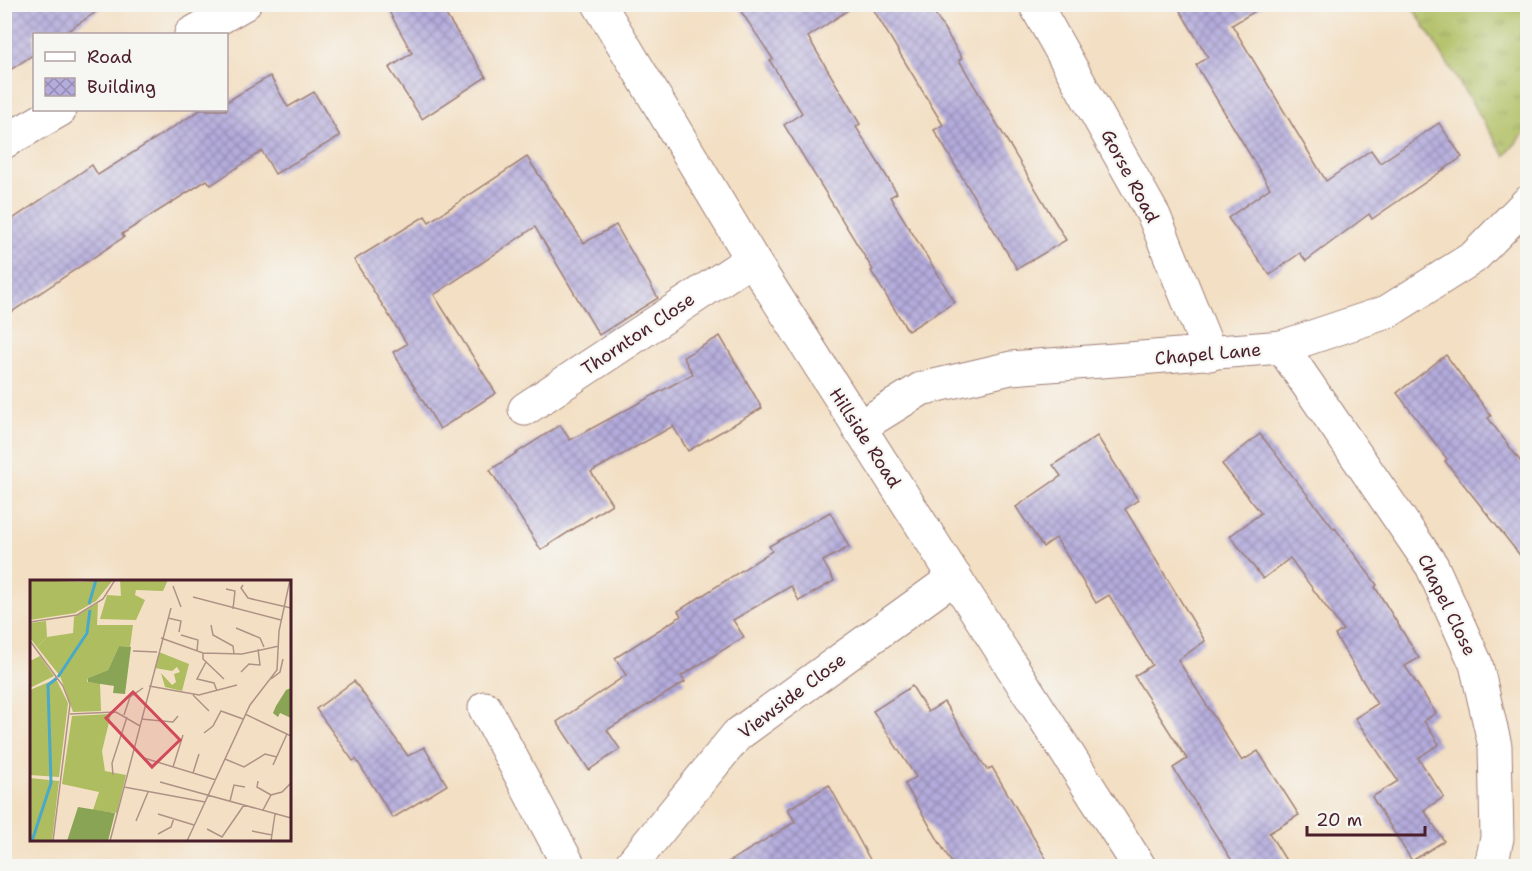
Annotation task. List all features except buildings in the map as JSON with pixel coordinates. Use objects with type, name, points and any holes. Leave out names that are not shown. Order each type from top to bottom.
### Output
[{"type":"street","points":[[193,33],[244,4]]},
{"type":"street","name":"Hillside Road","points":[[599,4],[752,259],[1139,867]]},
{"type":"street","name":"Gorse Road","points":[[1035,4],[1154,216],[1210,354]]},
{"type":"street","points":[[4,142],[58,111]]},
{"type":"street","name":"Chapel Lane","points":[[858,428],[921,389],[1011,368],[1282,347],[1387,312],[1474,257],[1527,202]]},
{"type":"street","name":"Thornton Close","points":[[525,409],[752,259]]},
{"type":"street","name":"Chapel Close","points":[[1282,347],[1432,566],[1476,664],[1495,746],[1497,838],[1491,867]]},
{"type":"street","name":"Viewside Close","points":[[630,867],[737,735],[955,577]]},
{"type":"street","points":[[485,708],[569,867]]},
{"type":"green space","points":[[1411,5],[1527,5],[1527,130],[1505,156]]}]
